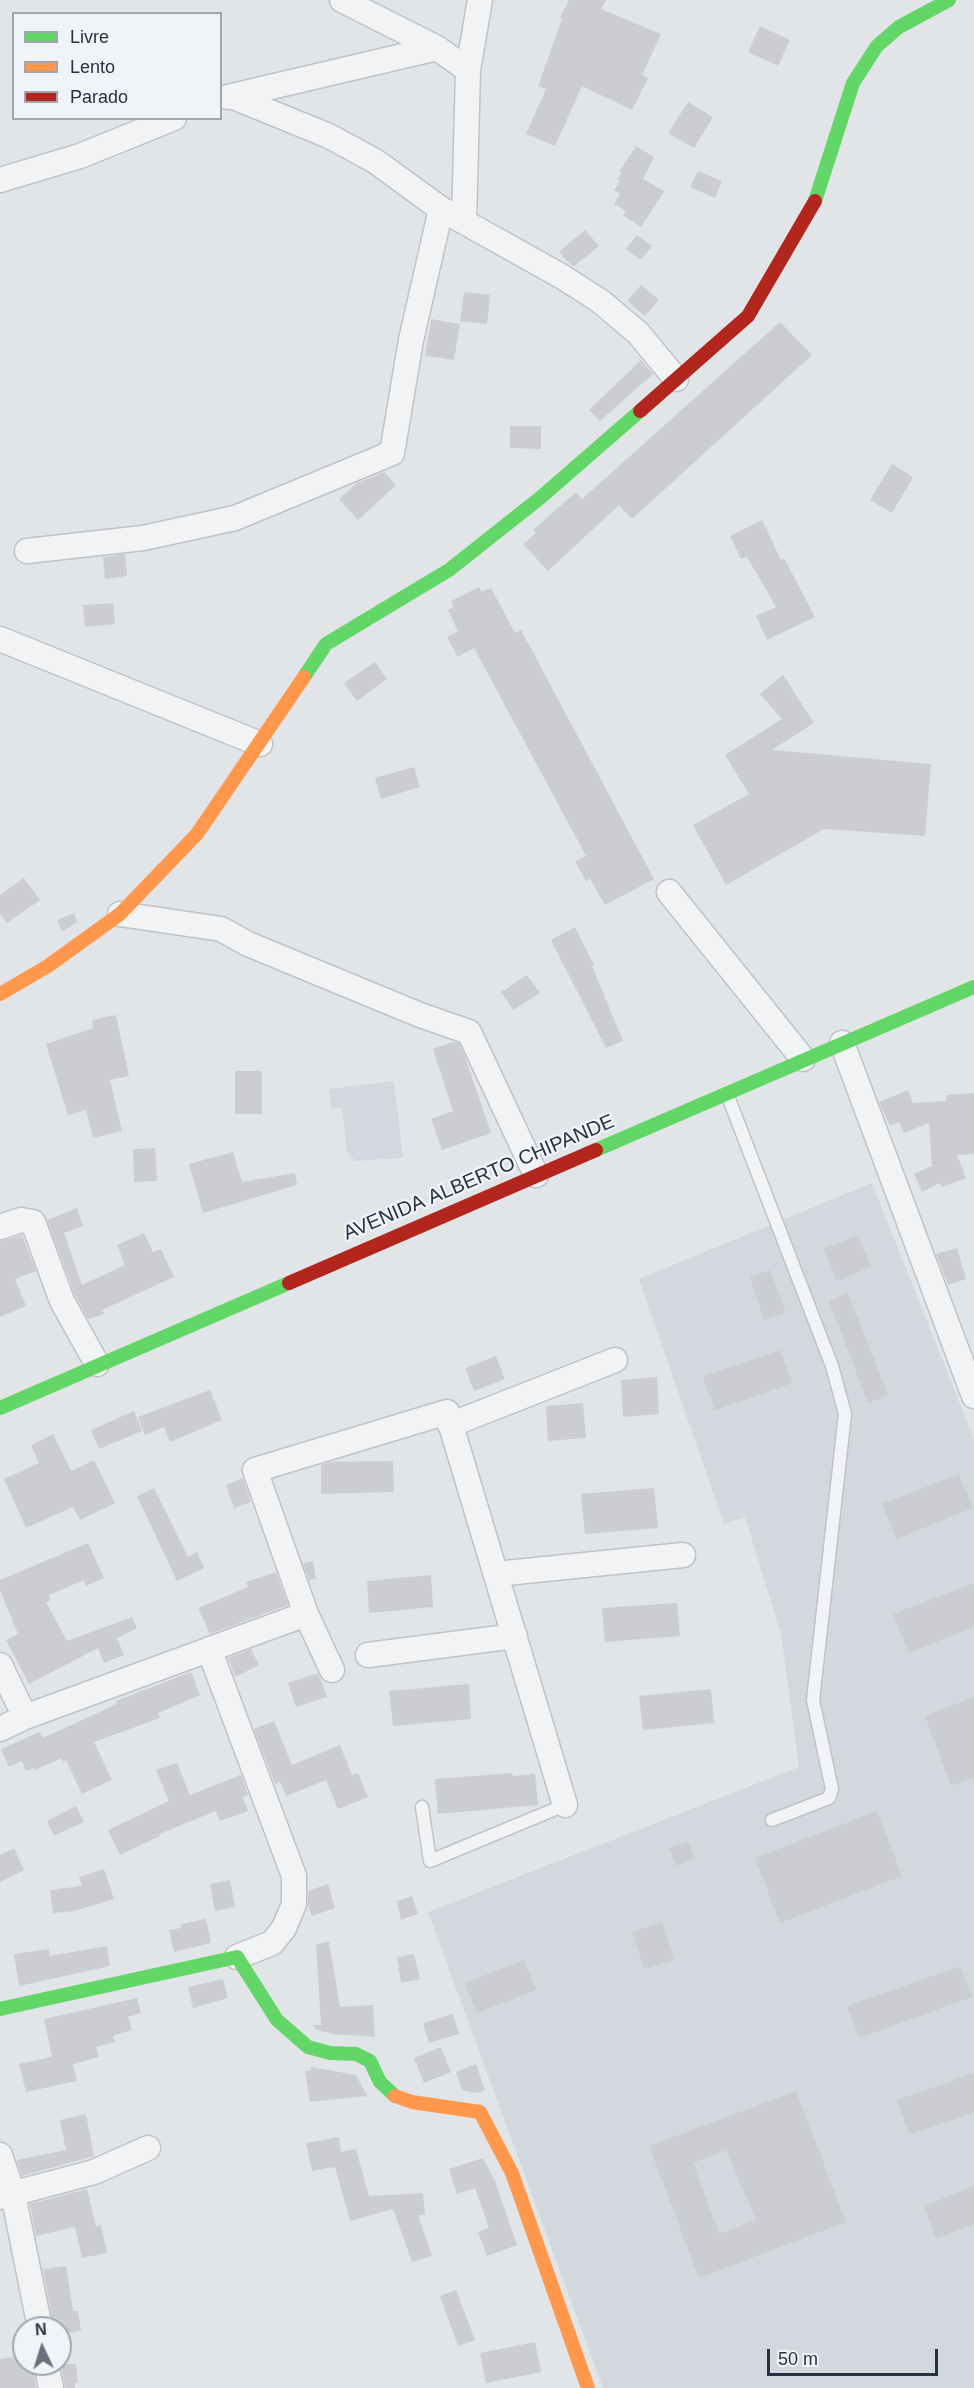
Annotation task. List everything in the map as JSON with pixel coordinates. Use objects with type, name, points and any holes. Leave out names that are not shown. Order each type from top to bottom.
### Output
[{"type":"street","points":[[342,0],[437,48],[468,70]]},
{"type":"street","points":[[464,222],[468,70],[480,0]]},
{"type":"street","points":[[0,994],[48,966],[120,914],[197,834],[326,644],[449,570],[540,498],[748,315],[813,207],[853,83],[877,46],[899,27],[949,0]]},
{"type":"street","points":[[226,98],[437,48]]},
{"type":"street","points":[[226,98],[329,136],[375,161],[441,209],[561,276],[600,301],[638,333],[676,379]]},
{"type":"street","points":[[0,180],[80,156],[169,120]]},
{"type":"street","points":[[27,551],[143,538],[235,518],[392,453],[411,340],[441,209]]},
{"type":"street","points":[[0,639],[260,744]]},
{"type":"street","points":[[669,892],[803,1059]]},
{"type":"street","points":[[120,914],[220,929],[248,944],[420,1015],[470,1032],[536,1174]]},
{"type":"street","name":"AVENIDA ALBERTO CHIPANDE","points":[[0,1408],[536,1174],[974,987]]},
{"type":"street","points":[[842,1043],[974,1396]]},
{"type":"street","points":[[0,1227],[21,1220],[33,1222],[62,1301],[97,1364]]},
{"type":"street","points":[[450,1425],[615,1360]]},
{"type":"street","points":[[332,1670],[306,1614],[255,1470],[447,1412],[565,1805]]},
{"type":"street","points":[[496,1574],[683,1555]]},
{"type":"street","points":[[0,1729],[25,1717],[306,1614]]},
{"type":"street","points":[[368,1655],[515,1636]]},
{"type":"street","points":[[0,2009],[237,1958],[273,1943],[284,1928],[294,1904],[294,1876],[209,1649]]},
{"type":"street","points":[[0,1665],[25,1717]]},
{"type":"street","points":[[237,1958],[277,2020],[308,2047],[330,2053],[356,2054],[370,2061],[380,2082],[391,2095],[412,2102],[480,2112],[512,2173],[588,2388]]},
{"type":"street","points":[[6,2195],[94,2172],[148,2148]]},
{"type":"street","points":[[0,2155],[6,2195],[37,2316]]},
{"type":"lane","points":[[727,1092],[832,1366],[845,1413],[813,1700],[831,1789],[829,1798],[772,1820]]},
{"type":"lane","points":[[422,1807],[430,1861],[565,1805]]},
{"type":"shaded area","points":[[394,1081],[403,1158],[355,1161],[347,1152],[342,1108],[331,1109],[329,1089]]},
{"type":"shaded area","points":[[872,1183],[974,1439],[974,2388],[603,2388],[428,1912],[799,1767],[781,1634],[745,1517],[724,1524],[639,1279]]},
{"type":"building","points":[[569,0],[606,0],[601,9],[661,34],[642,75],[648,78],[632,110],[582,86],[555,146],[526,134],[546,89],[538,86],[562,19],[560,18]]},
{"type":"building","points":[[760,26],[790,40],[778,66],[748,52]]},
{"type":"building","points":[[688,102],[713,117],[694,148],[668,133]]},
{"type":"building","points":[[636,146],[654,157],[643,179],[664,191],[641,227],[623,215],[626,211],[614,204],[620,194],[614,190],[620,181],[617,179],[622,173],[619,172]]},
{"type":"building","points":[[698,171],[722,181],[715,198],[690,187]]},
{"type":"building","points":[[585,230],[599,246],[573,267],[559,252]]},
{"type":"building","points":[[637,235],[652,246],[641,260],[626,249]]},
{"type":"building","points":[[641,285],[659,300],[645,316],[627,301]]},
{"type":"building","points":[[464,292],[490,295],[487,324],[460,321]]},
{"type":"building","points":[[431,319],[460,324],[454,360],[425,356]]},
{"type":"building","points":[[780,322],[812,355],[632,519],[619,505],[548,571],[523,544],[536,533],[533,530],[576,492],[582,499]]},
{"type":"building","points":[[641,360],[653,374],[600,421],[589,410]]},
{"type":"building","points":[[510,426],[541,426],[541,449],[510,448]]},
{"type":"building","points":[[892,464],[913,477],[892,513],[870,500]]},
{"type":"building","points":[[384,472],[396,485],[358,520],[339,499],[357,483]]},
{"type":"building","points":[[762,520],[781,560],[784,558],[815,617],[767,640],[756,616],[776,607],[747,557],[741,559],[730,536]]},
{"type":"building","points":[[125,554],[127,576],[105,579],[103,557]]},
{"type":"building","points":[[479,587],[482,592],[491,588],[515,633],[521,630],[654,879],[605,905],[590,879],[586,881],[575,861],[586,856],[474,648],[458,657],[447,637],[458,631],[448,610],[454,607],[451,601]]},
{"type":"building","points":[[113,603],[115,624],[85,627],[83,605]]},
{"type":"building","points":[[375,662],[387,679],[357,701],[344,683]]},
{"type":"building","points":[[783,675],[814,723],[772,750],[931,764],[925,836],[824,829],[726,885],[693,825],[749,794],[725,755],[782,719],[760,694]]},
{"type":"building","points":[[414,767],[420,787],[381,799],[375,778]]},
{"type":"building","points":[[24,878],[40,900],[7,923],[0,914],[0,895]]},
{"type":"building","points":[[74,913],[77,922],[62,932],[57,920]]},
{"type":"building","points":[[575,927],[594,965],[592,966],[623,1041],[606,1048],[551,940]]},
{"type":"building","points":[[527,975],[540,993],[513,1010],[501,992]]},
{"type":"building","points":[[116,1015],[129,1076],[110,1080],[122,1131],[93,1138],[86,1110],[68,1115],[46,1044],[93,1028],[92,1020]]},
{"type":"building","points":[[453,1042],[459,1043],[465,1057],[491,1133],[442,1150],[431,1119],[453,1111],[433,1049]]},
{"type":"building","points":[[235,1071],[262,1071],[262,1114],[235,1114]]},
{"type":"building","points":[[908,1090],[913,1103],[946,1101],[946,1095],[974,1093],[974,1154],[957,1155],[966,1178],[942,1187],[940,1183],[922,1192],[914,1174],[932,1166],[929,1123],[904,1133],[899,1122],[890,1126],[879,1102]]},
{"type":"building","points":[[155,1148],[157,1181],[134,1182],[133,1149]]},
{"type":"building","points":[[233,1152],[242,1182],[295,1173],[297,1185],[203,1213],[189,1164]]},
{"type":"building","points":[[77,1208],[83,1226],[64,1233],[82,1285],[125,1265],[117,1245],[144,1233],[153,1252],[161,1249],[174,1277],[102,1310],[104,1314],[88,1319],[75,1295],[47,1220]]},
{"type":"building","points":[[22,1235],[36,1271],[15,1279],[26,1306],[0,1317],[0,1241]]},
{"type":"building","points":[[858,1235],[871,1267],[837,1281],[824,1249]]},
{"type":"building","points":[[957,1248],[966,1279],[948,1285],[936,1254]]},
{"type":"building","points":[[770,1270],[786,1313],[764,1320],[750,1277]]},
{"type":"building","points":[[848,1293],[888,1395],[868,1403],[829,1301]]},
{"type":"building","points":[[780,1350],[792,1383],[715,1410],[703,1377]]},
{"type":"building","points":[[496,1356],[505,1379],[474,1391],[465,1368]]},
{"type":"building","points":[[657,1377],[659,1414],[623,1417],[621,1380]]},
{"type":"building","points":[[210,1390],[222,1420],[170,1442],[164,1427],[145,1435],[138,1417]]},
{"type":"building","points":[[583,1403],[586,1438],[548,1441],[546,1406]]},
{"type":"building","points":[[134,1411],[142,1431],[99,1449],[91,1430]]},
{"type":"building","points":[[53,1434],[71,1471],[94,1460],[115,1503],[80,1520],[73,1507],[26,1528],[4,1479],[39,1463],[31,1445]]},
{"type":"building","points":[[393,1461],[394,1492],[321,1494],[321,1465],[330,1462]]},
{"type":"building","points":[[959,1474],[973,1508],[896,1539],[882,1504]]},
{"type":"building","points":[[243,1478],[251,1502],[234,1508],[226,1485]]},
{"type":"building","points":[[154,1488],[188,1557],[197,1552],[204,1568],[177,1581],[137,1496]]},
{"type":"building","points":[[654,1488],[658,1528],[585,1534],[581,1494]]},
{"type":"building","points":[[88,1543],[104,1578],[86,1586],[84,1580],[49,1595],[51,1600],[46,1602],[67,1641],[132,1617],[137,1628],[117,1638],[124,1655],[104,1663],[98,1648],[29,1684],[6,1640],[18,1634],[0,1590],[0,1580]]},
{"type":"building","points":[[313,1561],[316,1579],[309,1580],[303,1563]]},
{"type":"building","points":[[276,1572],[288,1605],[210,1634],[198,1608],[248,1587],[246,1582]]},
{"type":"building","points":[[431,1575],[433,1607],[369,1613],[367,1581]]},
{"type":"building","points":[[974,1583],[974,1627],[909,1653],[893,1614]]},
{"type":"building","points":[[677,1603],[680,1636],[605,1642],[602,1608]]},
{"type":"building","points":[[251,1649],[259,1665],[235,1677],[228,1658]]},
{"type":"building","points":[[191,1672],[200,1695],[158,1713],[160,1718],[94,1742],[112,1780],[82,1794],[66,1760],[63,1762],[62,1758],[35,1770],[33,1768],[26,1771],[22,1761],[9,1767],[1,1749],[40,1732],[43,1738],[117,1704],[116,1701]]},
{"type":"building","points":[[318,1673],[327,1697],[296,1707],[288,1683]]},
{"type":"building","points":[[469,1684],[471,1719],[393,1726],[389,1691]]},
{"type":"building","points":[[711,1689],[714,1723],[643,1730],[639,1696]]},
{"type":"building","points":[[974,1697],[974,1778],[951,1786],[925,1716]]},
{"type":"building","points":[[274,1721],[292,1765],[340,1745],[352,1775],[358,1773],[368,1797],[338,1809],[326,1780],[286,1796],[280,1782],[275,1784],[254,1729]]},
{"type":"building","points":[[177,1763],[190,1795],[241,1775],[248,1795],[242,1797],[248,1811],[220,1821],[216,1811],[159,1834],[160,1836],[120,1855],[108,1830],[169,1801],[156,1770]]},
{"type":"building","points":[[512,1773],[513,1776],[535,1774],[538,1805],[438,1814],[435,1779]]},
{"type":"building","points":[[76,1806],[84,1822],[54,1836],[47,1821]]},
{"type":"building","points":[[877,1811],[902,1876],[780,1923],[755,1858]]},
{"type":"building","points":[[688,1841],[695,1859],[676,1866],[669,1848]]},
{"type":"building","points":[[14,1848],[24,1870],[0,1882],[0,1855]]},
{"type":"building","points":[[104,1869],[114,1899],[74,1911],[53,1913],[50,1890],[82,1886],[79,1877]]},
{"type":"building","points":[[230,1880],[235,1907],[215,1911],[210,1884]]},
{"type":"building","points":[[328,1884],[335,1908],[312,1916],[308,1906],[308,1891]]},
{"type":"building","points":[[412,1896],[418,1914],[401,1920],[397,1901]]},
{"type":"building","points":[[206,1919],[211,1943],[174,1952],[169,1930],[181,1928],[181,1924]]},
{"type":"building","points":[[662,1922],[674,1960],[644,1969],[632,1932]]},
{"type":"building","points":[[329,1942],[340,2007],[373,2005],[375,2037],[333,2034],[317,2030],[312,2025],[321,2025],[316,1944]]},
{"type":"building","points":[[107,1946],[110,1966],[19,1986],[14,1954],[49,1949],[50,1956]]},
{"type":"building","points":[[414,1954],[420,1979],[401,1983],[397,1957]]},
{"type":"building","points":[[524,1960],[536,1990],[477,2013],[465,1983]]},
{"type":"building","points":[[961,1966],[972,1997],[859,2038],[847,2006]]},
{"type":"building","points":[[223,1979],[228,1998],[193,2008],[188,1987]]},
{"type":"building","points":[[137,1998],[141,2013],[128,2017],[132,2030],[113,2036],[115,2042],[96,2047],[99,2057],[73,2064],[77,2081],[26,2092],[19,2064],[52,2057],[44,2019]]},
{"type":"building","points":[[453,2014],[459,2034],[429,2043],[423,2023]]},
{"type":"building","points":[[441,2047],[451,2072],[424,2083],[414,2058]]},
{"type":"building","points":[[476,2064],[485,2090],[478,2093],[462,2090],[456,2072]]},
{"type":"building","points":[[311,2067],[356,2075],[367,2096],[310,2102],[305,2071],[311,2070]]},
{"type":"building","points":[[974,2073],[974,2112],[909,2135],[897,2100]]},
{"type":"building","points":[[796,2091],[846,2222],[699,2278],[649,2146]],"holes":[[[726,2150],[756,2220],[719,2234],[693,2163]]]},
{"type":"building","points":[[86,2114],[94,2156],[22,2176],[17,2160],[66,2150],[60,2120]]},
{"type":"building","points":[[339,2137],[341,2152],[356,2149],[369,2196],[423,2193],[425,2215],[418,2215],[432,2256],[412,2262],[393,2209],[350,2221],[335,2167],[312,2171],[306,2143]]},
{"type":"building","points":[[483,2158],[495,2181],[517,2245],[487,2256],[478,2232],[489,2228],[475,2188],[457,2194],[449,2169]]},
{"type":"building","points":[[974,2186],[974,2224],[936,2239],[924,2206]]},
{"type":"building","points":[[87,2189],[96,2226],[101,2225],[107,2253],[82,2258],[75,2227],[36,2236],[30,2204]]},
{"type":"building","points":[[66,2266],[73,2311],[78,2311],[81,2331],[72,2332],[72,2316],[52,2316],[43,2269]]},
{"type":"building","points":[[456,2290],[475,2340],[458,2346],[440,2296]]},
{"type":"building","points":[[535,2342],[541,2372],[486,2383],[480,2353]]},
{"type":"building","points":[[12,2358],[12,2376],[34,2376],[36,2388],[0,2388],[0,2359]]},
{"type":"building","points":[[72,2364],[76,2364],[78,2383],[75,2383],[75,2388],[65,2388],[63,2376],[72,2376]]},
{"type":"traffic: fast","points":[[815,201],[853,83],[877,46],[899,27],[949,0]]},
{"type":"traffic: fast","points":[[304,677],[326,644],[449,570],[540,498],[640,411]]},
{"type":"traffic: fast","points":[[596,1150],[974,987]]},
{"type":"traffic: fast","points":[[0,1408],[289,1283]]},
{"type":"traffic: fast","points":[[0,2009],[237,1957],[277,2020],[308,2047],[330,2053],[356,2054],[370,2061],[380,2082],[395,2096]]},
{"type":"traffic: slow","points":[[0,994],[48,966],[120,914],[197,834],[304,677]]},
{"type":"traffic: slow","points":[[395,2096],[412,2102],[480,2112],[512,2173],[588,2388]]},
{"type":"traffic: jam","points":[[640,411],[748,316],[815,201]]},
{"type":"traffic: jam","points":[[289,1283],[596,1150]]}]
